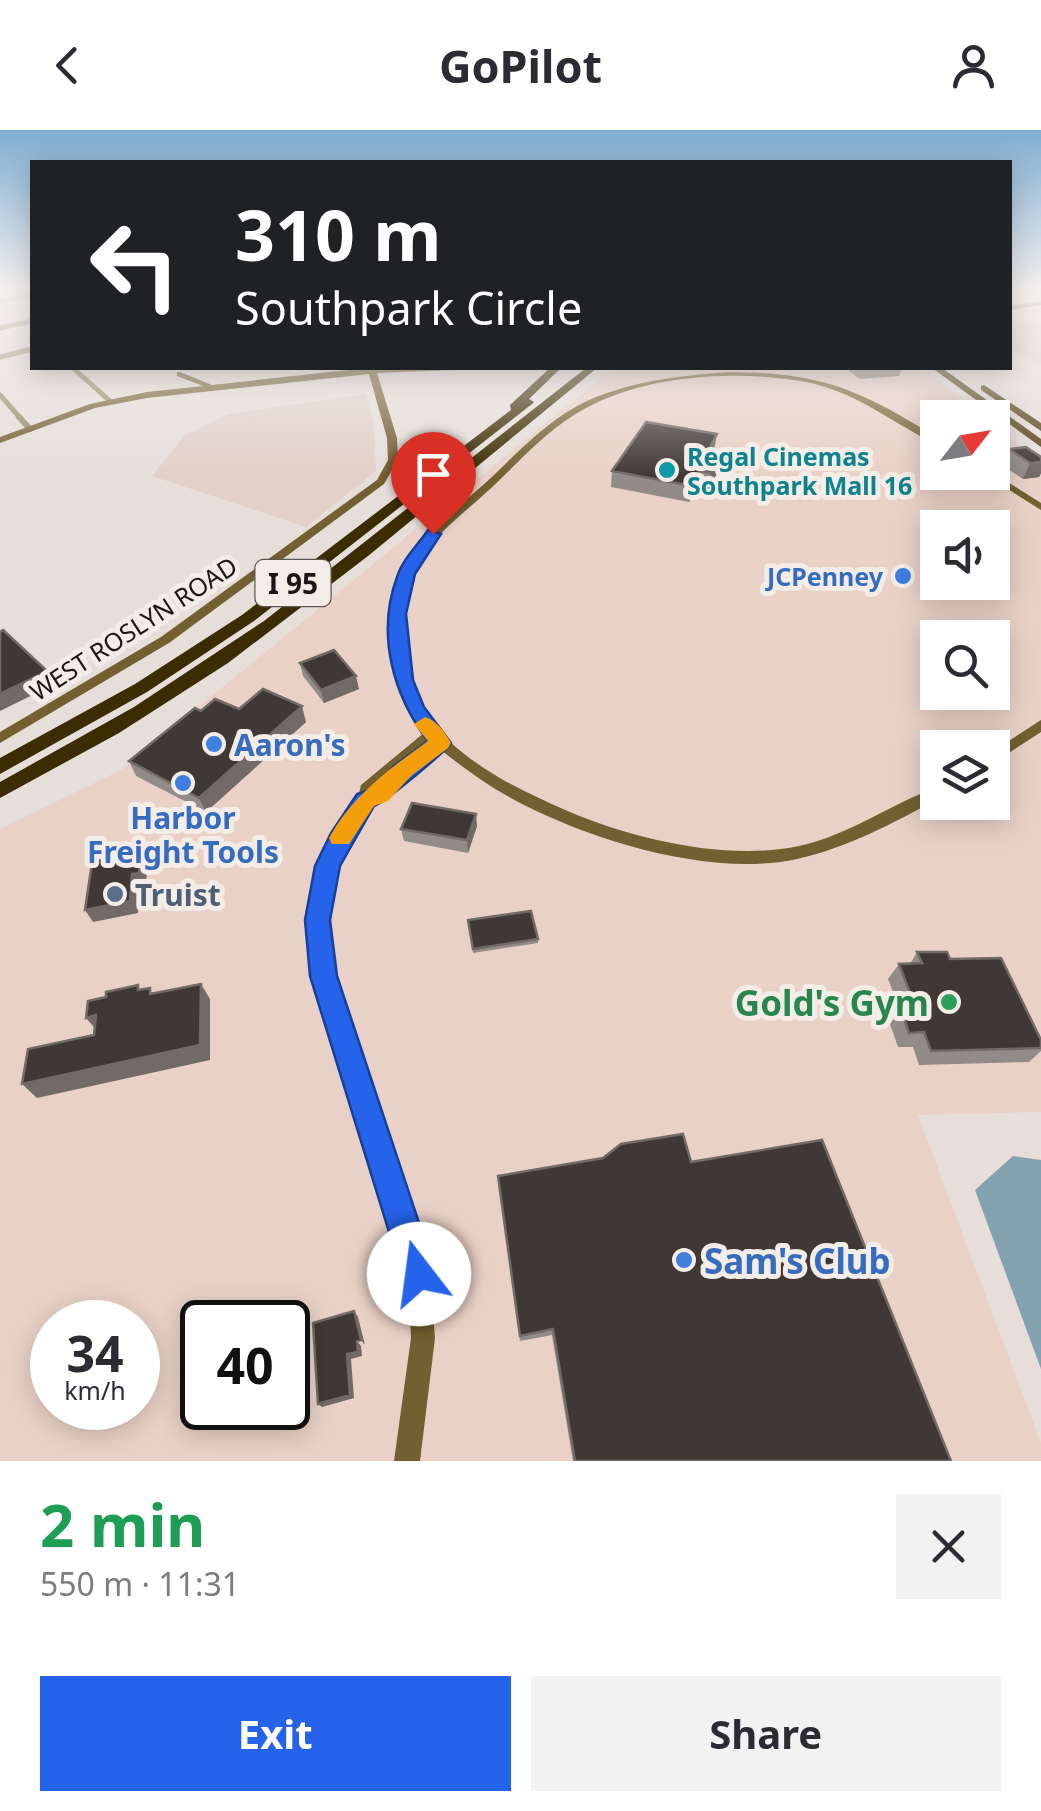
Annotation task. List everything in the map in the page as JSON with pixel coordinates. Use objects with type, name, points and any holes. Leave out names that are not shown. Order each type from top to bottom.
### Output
[{"type":"highway","points":[[483,436],[554,370]]},
{"type":"highway","name":"I 95","points":[[0,767],[141,688],[222,635],[483,436],[573,374]]},
{"type":"highway","name":"I 95","points":[[0,790],[90,741],[222,659],[362,553],[573,374]]},
{"type":"main road","points":[[939,370],[1041,444]]},
{"type":"main road","points":[[959,370],[1041,428]]},
{"type":"street","points":[[75,370],[111,402]]},
{"type":"street","points":[[0,440],[111,402],[366,370]]},
{"type":"street","name":"WEST ROSLYN ROAD","points":[[0,738],[166,640],[382,482],[393,460],[392,438],[375,370]]},
{"type":"street","points":[[813,370],[818,375],[814,381]]},
{"type":"street","points":[[176,371],[189,381],[191,389]]},
{"type":"street","points":[[176,371],[201,384],[222,386]]},
{"type":"street","points":[[920,431],[875,404],[814,381],[765,376],[703,378],[631,388],[602,398],[563,420],[444,524],[408,569],[397,610],[403,680],[415,710],[437,738],[473,768],[538,805],[614,834],[686,852],[752,858],[807,850],[920,802]]},
{"type":"street","points":[[0,395],[30,428]]},
{"type":"street","points":[[1010,487],[1041,507]]},
{"type":"street","points":[[1010,746],[1041,724]]},
{"type":"street","points":[[366,800],[380,795],[437,738]]},
{"type":"street","points":[[407,1461],[420,1377],[423,1308],[419,1274],[323,976],[317,946],[320,894],[328,866],[339,840],[366,800],[368,785],[437,738]]},
{"type":"street","points":[[403,770],[436,760],[473,768]]},
{"type":"shaded area","points":[[1021,353],[1041,353],[1041,365]]},
{"type":"shaded area","points":[[611,370],[925,370],[962,400],[920,400],[920,490],[1010,490],[1010,438],[1041,464],[1041,1112],[918,1115],[1041,1443],[1041,1461],[0,1461],[0,829],[121,770]]},
{"type":"shaded area","points":[[366,394],[373,421],[376,471],[306,527],[152,476],[184,436],[228,414]]},
{"type":"water","points":[[1013,1156],[1041,1160],[1041,1369],[975,1190]]},
{"type":"building","name":"Regal Cinemas Southpark Mall 16","points":[[646,422],[717,434],[707,453],[721,455],[711,473],[700,471],[692,486],[612,471]]},
{"type":"building","points":[[1026,447],[1041,457],[1041,462],[1030,463],[1010,449]]},
{"type":"building","points":[[3,630],[47,671],[0,694],[0,632]]},
{"type":"building","points":[[334,650],[356,676],[321,690],[300,663]]},
{"type":"building","points":[[263,689],[302,706],[199,798],[129,761],[195,708],[201,711],[215,699],[239,709]]},
{"type":"building","points":[[412,803],[476,814],[467,840],[401,829]]},
{"type":"building","points":[[129,850],[129,857],[140,856],[139,873],[132,874],[130,901],[85,910],[93,856]]},
{"type":"building","points":[[531,911],[538,939],[473,949],[468,920]]},
{"type":"building","name":"Gold's Gym","points":[[917,952],[947,952],[950,959],[1001,958],[1041,1040],[1041,1048],[931,1051],[924,1032],[909,1033],[901,1010],[916,1009],[899,964],[922,963]]},
{"type":"building","points":[[201,984],[200,1045],[22,1084],[28,1049],[94,1035],[96,1015],[86,1018],[88,1001],[106,997],[106,992],[138,985],[138,990],[150,988],[150,994]]},
{"type":"building","name":"Sam's Club","points":[[683,1134],[691,1162],[822,1140],[951,1461],[575,1461],[553,1329],[520,1336],[498,1176],[603,1158],[621,1144]]},
{"type":"building","points":[[354,1311],[361,1340],[357,1341],[358,1352],[347,1354],[350,1395],[318,1404],[313,1323]]},
{"type":"slow traffic","points":[[341,838],[366,800],[380,795],[403,770],[441,743],[425,724]]},
{"type":"place","name":"Regal Cinemas Southpark Mall 16","points":[[667,470]]},
{"type":"place","name":"JCPenney","points":[[903,576]]},
{"type":"place","name":"Aaron's","points":[[214,744]]},
{"type":"place","name":"Harbor Freight Tools","points":[[183,783]]},
{"type":"place","name":"Truist","points":[[115,894]]},
{"type":"place","name":"Gold's Gym","points":[[949,1002]]},
{"type":"place","name":"Sam's Club","points":[[684,1260]]},
{"type":"route","points":[[419,1274],[323,976],[317,946],[320,894],[339,840],[366,800],[380,795],[403,770],[441,743],[415,710],[403,680],[397,614],[406,574],[433,534]]}]
